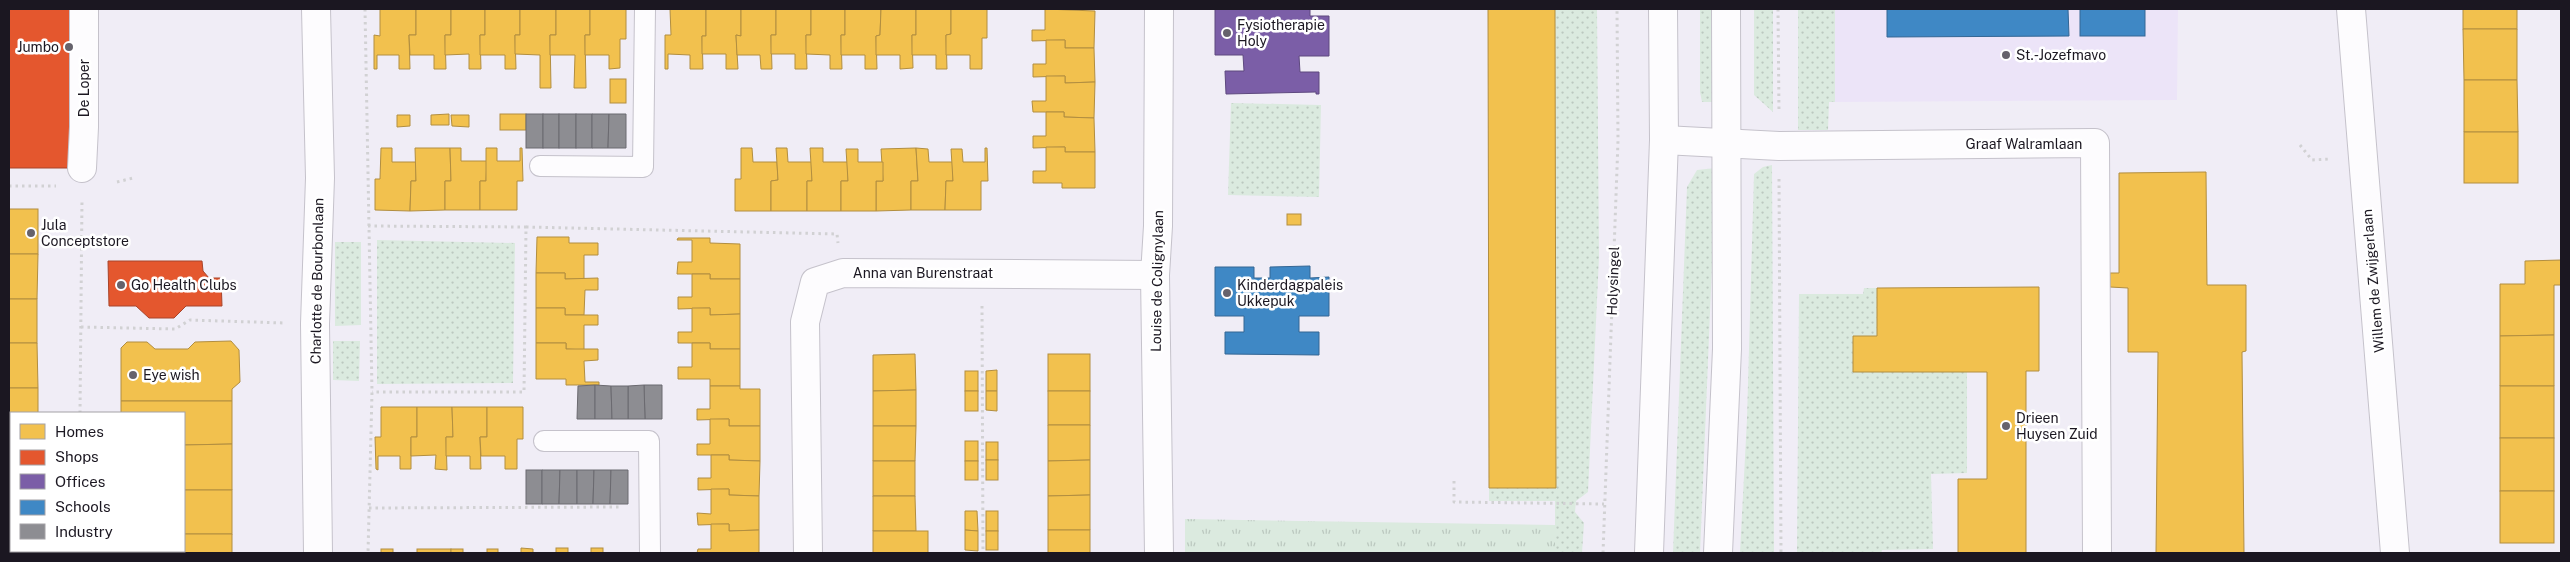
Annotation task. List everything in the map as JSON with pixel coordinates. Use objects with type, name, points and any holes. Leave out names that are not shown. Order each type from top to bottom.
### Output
[{"type":"street","name":"De Loper","points":[[82,177],[84,9]]},
{"type":"street","name":"Charlotte de Bourbonlaan","points":[[316,9],[320,178],[315,324],[318,553]]},
{"type":"street","name":"Louise de Colignylaan","points":[[1158,9],[1158,226],[1155,275],[1159,553]]},
{"type":"street","points":[[1649,553],[1664,140],[1663,9]]},
{"type":"street","points":[[1718,553],[1726,349],[1726,9]]},
{"type":"street","name":"Willem de Zwijgerlaan","points":[[2351,9],[2395,553]]},
{"type":"street","name":"Graaf Walramlaan","points":[[1664,140],[1778,146],[2095,144],[2097,553]]},
{"type":"street","name":"Anna van Burenstraat","points":[[808,553],[805,322],[815,282],[843,273],[1155,275]]},
{"type":"lane","points":[[540,166],[643,167],[645,9]]},
{"type":"lane","points":[[544,441],[649,441],[650,553]]},
{"type":"path","points":[[365,9],[372,392],[368,553]]},
{"type":"path","name":"Holysingel","points":[[1603,553],[1618,141],[1617,9]]},
{"type":"path","points":[[1778,9],[1780,553]]},
{"type":"path","points":[[9,186],[82,177],[80,412]]},
{"type":"path","points":[[116,182],[133,178]]},
{"type":"path","points":[[368,226],[526,227],[837,234],[843,273]]},
{"type":"path","points":[[372,392],[524,392],[526,227]]},
{"type":"path","points":[[982,274],[983,553]]},
{"type":"path","points":[[81,328],[175,329],[190,320],[315,324]]},
{"type":"path","points":[[1454,481],[1454,502],[1604,504]]},
{"type":"path","points":[[368,508],[650,507]]},
{"type":"shaded area","name":"St.-Jozefmavo","points":[[1835,9],[2178,9],[2177,100],[1835,102]]},
{"type":"green space","points":[[1555,9],[1597,9],[1599,257],[1588,492],[1576,501],[1575,512],[1584,523],[1582,553],[1555,553],[1555,501],[1489,501],[1489,488],[1556,488]]},
{"type":"green space","points":[[1700,9],[1713,9],[1714,102],[1702,102],[1700,92]]},
{"type":"green space","points":[[1754,9],[1773,9],[1773,112],[1754,95]]},
{"type":"green space","points":[[1798,9],[1835,9],[1835,102],[1829,102],[1828,130],[1798,130]]},
{"type":"green space","points":[[1231,103],[1321,105],[1319,197],[1228,195]]},
{"type":"green space","points":[[1772,165],[1774,553],[1740,553],[1747,419],[1754,174],[1763,167]]},
{"type":"green space","points":[[1716,168],[1700,553],[1673,553],[1687,187],[1697,170]]},
{"type":"green space","points":[[377,240],[515,243],[513,383],[377,384]]},
{"type":"green space","points":[[335,242],[361,242],[361,325],[335,326]]},
{"type":"green space","points":[[1864,288],[1877,288],[1877,336],[1853,336],[1853,372],[1967,372],[1967,473],[1931,474],[1933,549],[1882,550],[1881,553],[1797,553],[1799,294],[1863,294]]},
{"type":"green space","points":[[333,341],[360,341],[359,381],[333,380]]},
{"type":"green space","points":[[1185,519],[1555,525],[1555,553],[1185,553]]},
{"type":"building: Homes","points":[[380,9],[416,9],[416,35],[409,35],[410,69],[399,69],[399,55],[377,55],[377,69],[374,69],[374,35],[380,36]]},
{"type":"building: Homes","points":[[416,9],[451,9],[451,35],[445,35],[446,69],[434,69],[434,55],[410,55],[409,35],[416,35]]},
{"type":"building: Homes","points":[[451,9],[485,9],[485,35],[480,35],[481,69],[469,69],[469,54],[445,55],[445,35],[451,35]]},
{"type":"building: Homes","points":[[485,9],[520,9],[520,35],[515,35],[516,69],[505,69],[505,55],[480,55],[480,35],[485,35]]},
{"type":"building: Homes","points":[[520,9],[556,9],[556,35],[550,35],[551,88],[540,88],[540,55],[515,54],[515,35],[520,35]]},
{"type":"building: Homes","points":[[556,9],[590,9],[590,35],[585,35],[586,88],[574,88],[575,55],[550,55],[550,35],[556,35]]},
{"type":"building: Homes","points":[[590,9],[626,9],[626,39],[620,39],[620,68],[609,69],[609,55],[585,55],[585,35],[590,35]]},
{"type":"building: Homes","points":[[670,9],[706,9],[706,36],[702,36],[703,69],[690,69],[690,55],[668,54],[668,69],[665,69],[665,35],[671,35]]},
{"type":"building: Homes","points":[[706,9],[741,9],[741,36],[736,35],[738,69],[726,69],[726,54],[702,54],[702,36],[706,36]]},
{"type":"building: Homes","points":[[741,9],[776,9],[776,35],[771,35],[772,69],[761,69],[760,55],[737,55],[736,35],[741,36]]},
{"type":"building: Homes","points":[[776,9],[811,9],[811,35],[806,35],[807,69],[795,69],[795,54],[771,54],[771,35],[776,35]]},
{"type":"building: Homes","points":[[811,9],[845,9],[845,35],[841,35],[842,69],[830,69],[830,55],[806,54],[806,35],[811,35]]},
{"type":"building: Homes","points":[[845,9],[881,9],[880,35],[876,36],[877,69],[865,69],[865,55],[841,55],[841,35],[845,35]]},
{"type":"building: Homes","points":[[881,9],[916,9],[916,35],[912,35],[913,68],[900,69],[900,55],[876,55],[876,36],[880,35]]},
{"type":"building: Homes","points":[[916,9],[951,9],[951,34],[946,35],[947,69],[936,69],[936,55],[912,55],[912,35],[916,35]]},
{"type":"building: Homes","points":[[951,9],[987,9],[987,38],[982,38],[982,69],[970,69],[970,55],[946,55],[946,35],[951,34]]},
{"type":"building: Homes","points":[[1045,9],[1095,11],[1094,48],[1065,48],[1065,40],[1032,41],[1032,30],[1045,30]]},
{"type":"building: Homes","points":[[1488,9],[1555,9],[1556,488],[1489,488]]},
{"type":"building: Homes","points":[[2463,9],[2517,9],[2517,29],[2463,29]]},
{"type":"building: Homes","points":[[2463,29],[2517,29],[2517,80],[2464,80]]},
{"type":"building: Homes","points":[[1046,40],[1065,40],[1065,48],[1094,48],[1095,82],[1065,83],[1065,76],[1033,77],[1033,64],[1046,64]]},
{"type":"building: Homes","points":[[1046,76],[1065,76],[1065,83],[1095,82],[1094,118],[1064,117],[1064,112],[1033,112],[1032,101],[1046,101]]},
{"type":"building: Homes","points":[[610,79],[626,79],[626,103],[610,103]]},
{"type":"building: Homes","points":[[2464,80],[2517,80],[2518,132],[2464,132]]},
{"type":"building: Homes","points":[[1046,112],[1064,112],[1064,117],[1094,118],[1095,152],[1065,152],[1065,147],[1033,148],[1033,136],[1046,136]]},
{"type":"building: Homes","points":[[449,114],[449,125],[431,125],[431,115]]},
{"type":"building: Homes","points":[[500,114],[526,114],[526,130],[500,130]]},
{"type":"building: Homes","points":[[397,115],[410,115],[410,126],[397,127]]},
{"type":"building: Homes","points":[[451,115],[469,115],[469,127],[452,126]]},
{"type":"building: Homes","points":[[2464,132],[2518,132],[2518,183],[2464,183]]},
{"type":"building: Homes","points":[[1046,147],[1065,147],[1065,152],[1095,152],[1095,188],[1062,188],[1062,183],[1033,183],[1033,171],[1046,171]]},
{"type":"building: Homes","points":[[381,148],[392,148],[392,162],[416,162],[416,181],[411,181],[410,211],[375,210],[375,179],[380,179]]},
{"type":"building: Homes","points":[[415,148],[450,148],[451,181],[445,181],[445,210],[410,211],[411,181],[416,181]]},
{"type":"building: Homes","points":[[450,148],[461,148],[461,161],[487,161],[486,181],[480,181],[480,210],[445,210],[445,181],[451,181]]},
{"type":"building: Homes","points":[[486,148],[497,148],[497,161],[520,161],[520,148],[522,148],[523,181],[517,181],[517,210],[480,210],[480,181],[486,181]]},
{"type":"building: Homes","points":[[741,148],[752,148],[753,162],[777,162],[778,180],[771,181],[771,211],[735,211],[735,179],[741,179]]},
{"type":"building: Homes","points":[[776,148],[787,148],[788,162],[812,162],[812,181],[807,181],[807,211],[771,211],[771,181],[778,180]]},
{"type":"building: Homes","points":[[810,148],[823,148],[823,162],[848,162],[848,181],[841,181],[841,211],[807,211],[807,181],[812,181]]},
{"type":"building: Homes","points":[[916,148],[918,181],[911,181],[911,210],[876,211],[876,181],[883,181],[881,149]]},
{"type":"building: Homes","points":[[916,148],[928,149],[929,162],[953,162],[953,181],[946,181],[945,210],[911,210],[911,181],[918,181]]},
{"type":"building: Homes","points":[[985,148],[987,148],[988,181],[981,181],[981,210],[945,210],[946,181],[953,181],[951,149],[962,149],[963,162],[985,162]]},
{"type":"building: Homes","points":[[846,149],[858,149],[858,162],[883,162],[883,181],[876,181],[876,211],[841,211],[841,181],[848,181]]},
{"type":"building: Homes","points":[[2206,172],[2207,285],[2246,285],[2246,351],[2242,352],[2244,553],[2156,553],[2158,352],[2128,352],[2128,288],[2110,287],[2110,273],[2119,273],[2119,173]]},
{"type":"building: Homes","points":[[9,209],[38,209],[38,254],[9,254]]},
{"type":"building: Homes","points":[[1287,214],[1301,214],[1301,225],[1287,225]]},
{"type":"building: Homes","points":[[537,237],[569,237],[569,243],[598,243],[598,255],[584,255],[584,279],[565,279],[565,273],[536,273]]},
{"type":"building: Homes","points":[[678,238],[710,238],[710,243],[740,244],[740,279],[710,279],[710,274],[677,274],[678,262],[692,262],[692,240],[677,240]]},
{"type":"building: Homes","points":[[9,254],[38,254],[37,299],[9,299]]},
{"type":"building: Homes","points":[[2561,260],[2561,285],[2554,285],[2554,335],[2500,336],[2500,284],[2525,284],[2525,261]]},
{"type":"building: Homes","points":[[536,273],[565,273],[565,279],[598,278],[598,290],[585,290],[584,315],[565,315],[565,308],[536,308]]},
{"type":"building: Homes","points":[[692,274],[710,274],[710,279],[740,279],[740,314],[710,315],[710,308],[678,309],[678,297],[692,297]]},
{"type":"building: Homes","name":"Drieen Huysen Zuid","points":[[2039,287],[2039,371],[2026,371],[2026,553],[1958,553],[1958,479],[1987,479],[1987,372],[1853,372],[1853,336],[1877,336],[1877,288]]},
{"type":"building: Homes","points":[[9,299],[37,299],[37,343],[9,343]]},
{"type":"building: Homes","points":[[536,308],[565,308],[565,315],[598,315],[598,325],[584,325],[584,350],[566,349],[566,343],[536,343]]},
{"type":"building: Homes","points":[[692,308],[710,308],[710,315],[740,314],[740,349],[710,349],[710,343],[678,343],[678,332],[692,332]]},
{"type":"building: Homes","points":[[2554,335],[2554,386],[2500,386],[2500,336]]},
{"type":"building: Homes","points":[[231,341],[239,350],[240,382],[232,389],[232,401],[121,401],[121,348],[127,342],[147,342],[155,349],[188,349],[195,342]]},
{"type":"building: Homes","points":[[9,343],[37,343],[38,388],[9,388]]},
{"type":"building: Homes","points":[[536,343],[566,343],[566,349],[598,349],[598,360],[584,361],[585,382],[599,382],[599,385],[566,385],[566,379],[536,379]]},
{"type":"building: Homes","points":[[692,343],[710,343],[710,349],[740,349],[740,386],[710,386],[710,379],[678,379],[678,367],[692,367]]},
{"type":"building: Homes","points":[[915,354],[916,390],[873,391],[873,355]]},
{"type":"building: Homes","points":[[1048,354],[1090,354],[1090,391],[1048,391]]},
{"type":"building: Homes","points":[[997,370],[997,391],[986,391],[986,371]]},
{"type":"building: Homes","points":[[965,371],[978,371],[978,391],[965,391]]},
{"type":"building: Homes","points":[[710,386],[740,386],[740,389],[760,389],[760,426],[729,426],[729,419],[697,420],[697,409],[710,409]]},
{"type":"building: Homes","points":[[2500,386],[2554,386],[2554,438],[2500,438]]},
{"type":"building: Homes","points":[[9,388],[38,388],[38,412],[10,412],[9,433]]},
{"type":"building: Homes","points":[[916,390],[916,426],[873,426],[873,391]]},
{"type":"building: Homes","points":[[965,391],[978,391],[978,411],[965,411]]},
{"type":"building: Homes","points":[[986,391],[997,391],[997,411],[986,410]]},
{"type":"building: Homes","points":[[1048,391],[1090,391],[1090,425],[1048,425]]},
{"type":"building: Homes","points":[[121,401],[232,401],[232,444],[185,445],[185,412],[121,412]]},
{"type":"building: Homes","points":[[381,407],[417,407],[417,437],[411,437],[411,469],[400,469],[400,456],[378,456],[378,470],[376,469],[375,437],[381,437]]},
{"type":"building: Homes","points":[[417,407],[452,407],[453,437],[446,437],[447,470],[435,469],[436,455],[411,456],[411,437],[417,437]]},
{"type":"building: Homes","points":[[452,407],[487,407],[487,437],[480,437],[481,469],[470,469],[470,456],[446,456],[446,437],[453,437]]},
{"type":"building: Homes","points":[[487,407],[523,407],[523,439],[517,439],[517,469],[505,469],[505,456],[481,456],[480,437],[487,437]]},
{"type":"building: Homes","points":[[710,419],[729,419],[729,426],[760,426],[760,461],[729,460],[729,455],[697,455],[697,444],[710,444]]},
{"type":"building: Homes","points":[[1048,425],[1090,425],[1090,460],[1048,461]]},
{"type":"building: Homes","points":[[873,426],[916,426],[915,461],[873,461]]},
{"type":"building: Homes","points":[[9,433],[10,433],[10,479]]},
{"type":"building: Homes","points":[[2500,438],[2554,438],[2554,491],[2500,491]]},
{"type":"building: Homes","points":[[965,441],[978,441],[978,461],[965,461]]},
{"type":"building: Homes","points":[[986,442],[998,442],[998,460],[986,460]]},
{"type":"building: Homes","points":[[232,444],[232,490],[185,490],[185,445]]},
{"type":"building: Homes","points":[[711,455],[729,455],[729,460],[760,461],[759,496],[729,495],[729,489],[698,490],[698,478],[711,478]]},
{"type":"building: Homes","points":[[986,460],[998,460],[998,480],[986,480]]},
{"type":"building: Homes","points":[[1090,460],[1090,495],[1048,496],[1048,461]]},
{"type":"building: Homes","points":[[873,461],[915,461],[915,496],[873,496]]},
{"type":"building: Homes","points":[[965,461],[978,461],[978,480],[965,480]]},
{"type":"building: Homes","points":[[9,479],[10,479],[10,523]]},
{"type":"building: Homes","points":[[711,489],[729,489],[729,495],[759,496],[759,530],[729,531],[729,524],[698,525],[697,513],[711,514]]},
{"type":"building: Homes","points":[[185,490],[232,490],[232,534],[185,534]]},
{"type":"building: Homes","points":[[2500,491],[2554,491],[2554,543],[2500,543]]},
{"type":"building: Homes","points":[[1090,495],[1090,530],[1048,530],[1048,496]]},
{"type":"building: Homes","points":[[873,496],[915,496],[916,531],[873,531]]},
{"type":"building: Homes","points":[[965,511],[977,511],[978,531],[965,530]]},
{"type":"building: Homes","points":[[986,511],[998,511],[998,531],[986,531]]},
{"type":"building: Homes","points":[[10,523],[10,552],[38,553],[9,553]]},
{"type":"building: Homes","points":[[711,524],[729,524],[729,531],[759,530],[759,553],[697,553],[698,549],[711,549]]},
{"type":"building: Homes","points":[[965,530],[978,531],[978,551],[965,550]]},
{"type":"building: Homes","points":[[1048,530],[1090,530],[1090,553],[1048,553]]},
{"type":"building: Homes","points":[[873,531],[928,531],[928,553],[873,553]]},
{"type":"building: Homes","points":[[986,531],[998,531],[998,550],[986,550]]},
{"type":"building: Homes","points":[[185,534],[232,534],[232,553],[122,553],[185,552]]},
{"type":"building: Homes","points":[[521,548],[533,549],[533,553],[521,553]]},
{"type":"building: Homes","points":[[556,548],[568,548],[568,553],[556,553]]},
{"type":"building: Homes","points":[[591,548],[603,548],[603,553],[591,553]]},
{"type":"building: Homes","points":[[381,549],[393,549],[393,553],[381,553]]},
{"type":"building: Homes","points":[[417,549],[451,549],[451,553],[417,553]]},
{"type":"building: Homes","points":[[451,549],[463,549],[463,553],[451,553]]},
{"type":"building: Homes","points":[[487,549],[498,549],[498,553],[487,553]]},
{"type":"building: Shops","points":[[9,9],[75,9],[76,168],[9,168]]},
{"type":"building: Shops","points":[[108,261],[202,261],[203,271],[209,278],[221,278],[222,306],[186,306],[174,318],[149,318],[136,306],[109,306]]},
{"type":"building: Offices","points":[[1215,9],[1310,9],[1310,16],[1329,16],[1329,56],[1299,56],[1300,72],[1319,72],[1319,94],[1316,94],[1316,92],[1226,94],[1225,71],[1244,71],[1243,55],[1215,55]]},
{"type":"building: Schools","points":[[1887,9],[2068,9],[2069,36],[1887,37]]},
{"type":"building: Schools","points":[[2080,9],[2145,9],[2145,36],[2080,36]]},
{"type":"building: Schools","points":[[1310,266],[1310,278],[1329,277],[1329,316],[1299,316],[1299,332],[1319,332],[1319,355],[1225,354],[1225,332],[1244,332],[1244,316],[1215,316],[1215,267],[1254,267],[1254,278],[1270,278],[1270,267]]},
{"type":"building: Industry","points":[[526,114],[543,114],[543,148],[526,148]]},
{"type":"building: Industry","points":[[543,114],[559,114],[559,148],[543,148]]},
{"type":"building: Industry","points":[[559,114],[576,114],[576,148],[559,148]]},
{"type":"building: Industry","points":[[576,114],[592,114],[592,148],[576,148]]},
{"type":"building: Industry","points":[[592,114],[609,114],[608,148],[592,148]]},
{"type":"building: Industry","points":[[609,114],[626,114],[626,148],[608,148]]},
{"type":"building: Industry","points":[[595,385],[595,419],[577,419],[578,386]]},
{"type":"building: Industry","points":[[595,385],[611,386],[612,419],[595,419]]},
{"type":"building: Industry","points":[[644,385],[662,385],[662,419],[645,419]]},
{"type":"building: Industry","points":[[644,385],[645,419],[628,419],[628,386]]},
{"type":"building: Industry","points":[[611,386],[628,386],[628,419],[612,419]]},
{"type":"building: Industry","points":[[526,470],[542,470],[542,504],[526,504]]},
{"type":"building: Industry","points":[[542,470],[560,470],[559,504],[542,504]]},
{"type":"building: Industry","points":[[560,470],[577,470],[577,504],[559,504]]},
{"type":"building: Industry","points":[[577,470],[594,470],[593,504],[577,504]]},
{"type":"building: Industry","points":[[594,470],[611,470],[610,504],[593,504]]},
{"type":"building: Industry","points":[[611,470],[628,470],[628,504],[610,504]]},
{"type":"place","name":"Fysiotherapie Holy","points":[[1227,33]]},
{"type":"place","name":"Jumbo","points":[[69,47]]},
{"type":"place","name":"St.-Jozefmavo","points":[[2006,55]]},
{"type":"place","name":"Jula Conceptstore","points":[[31,233]]},
{"type":"place","name":"Go Health Clubs","points":[[121,285]]},
{"type":"place","name":"Kinderdagpaleis Ukkepuk","points":[[1227,293]]},
{"type":"place","name":"Eye wish","points":[[133,375]]},
{"type":"place","name":"Drieen Huysen Zuid","points":[[2006,426]]}]
